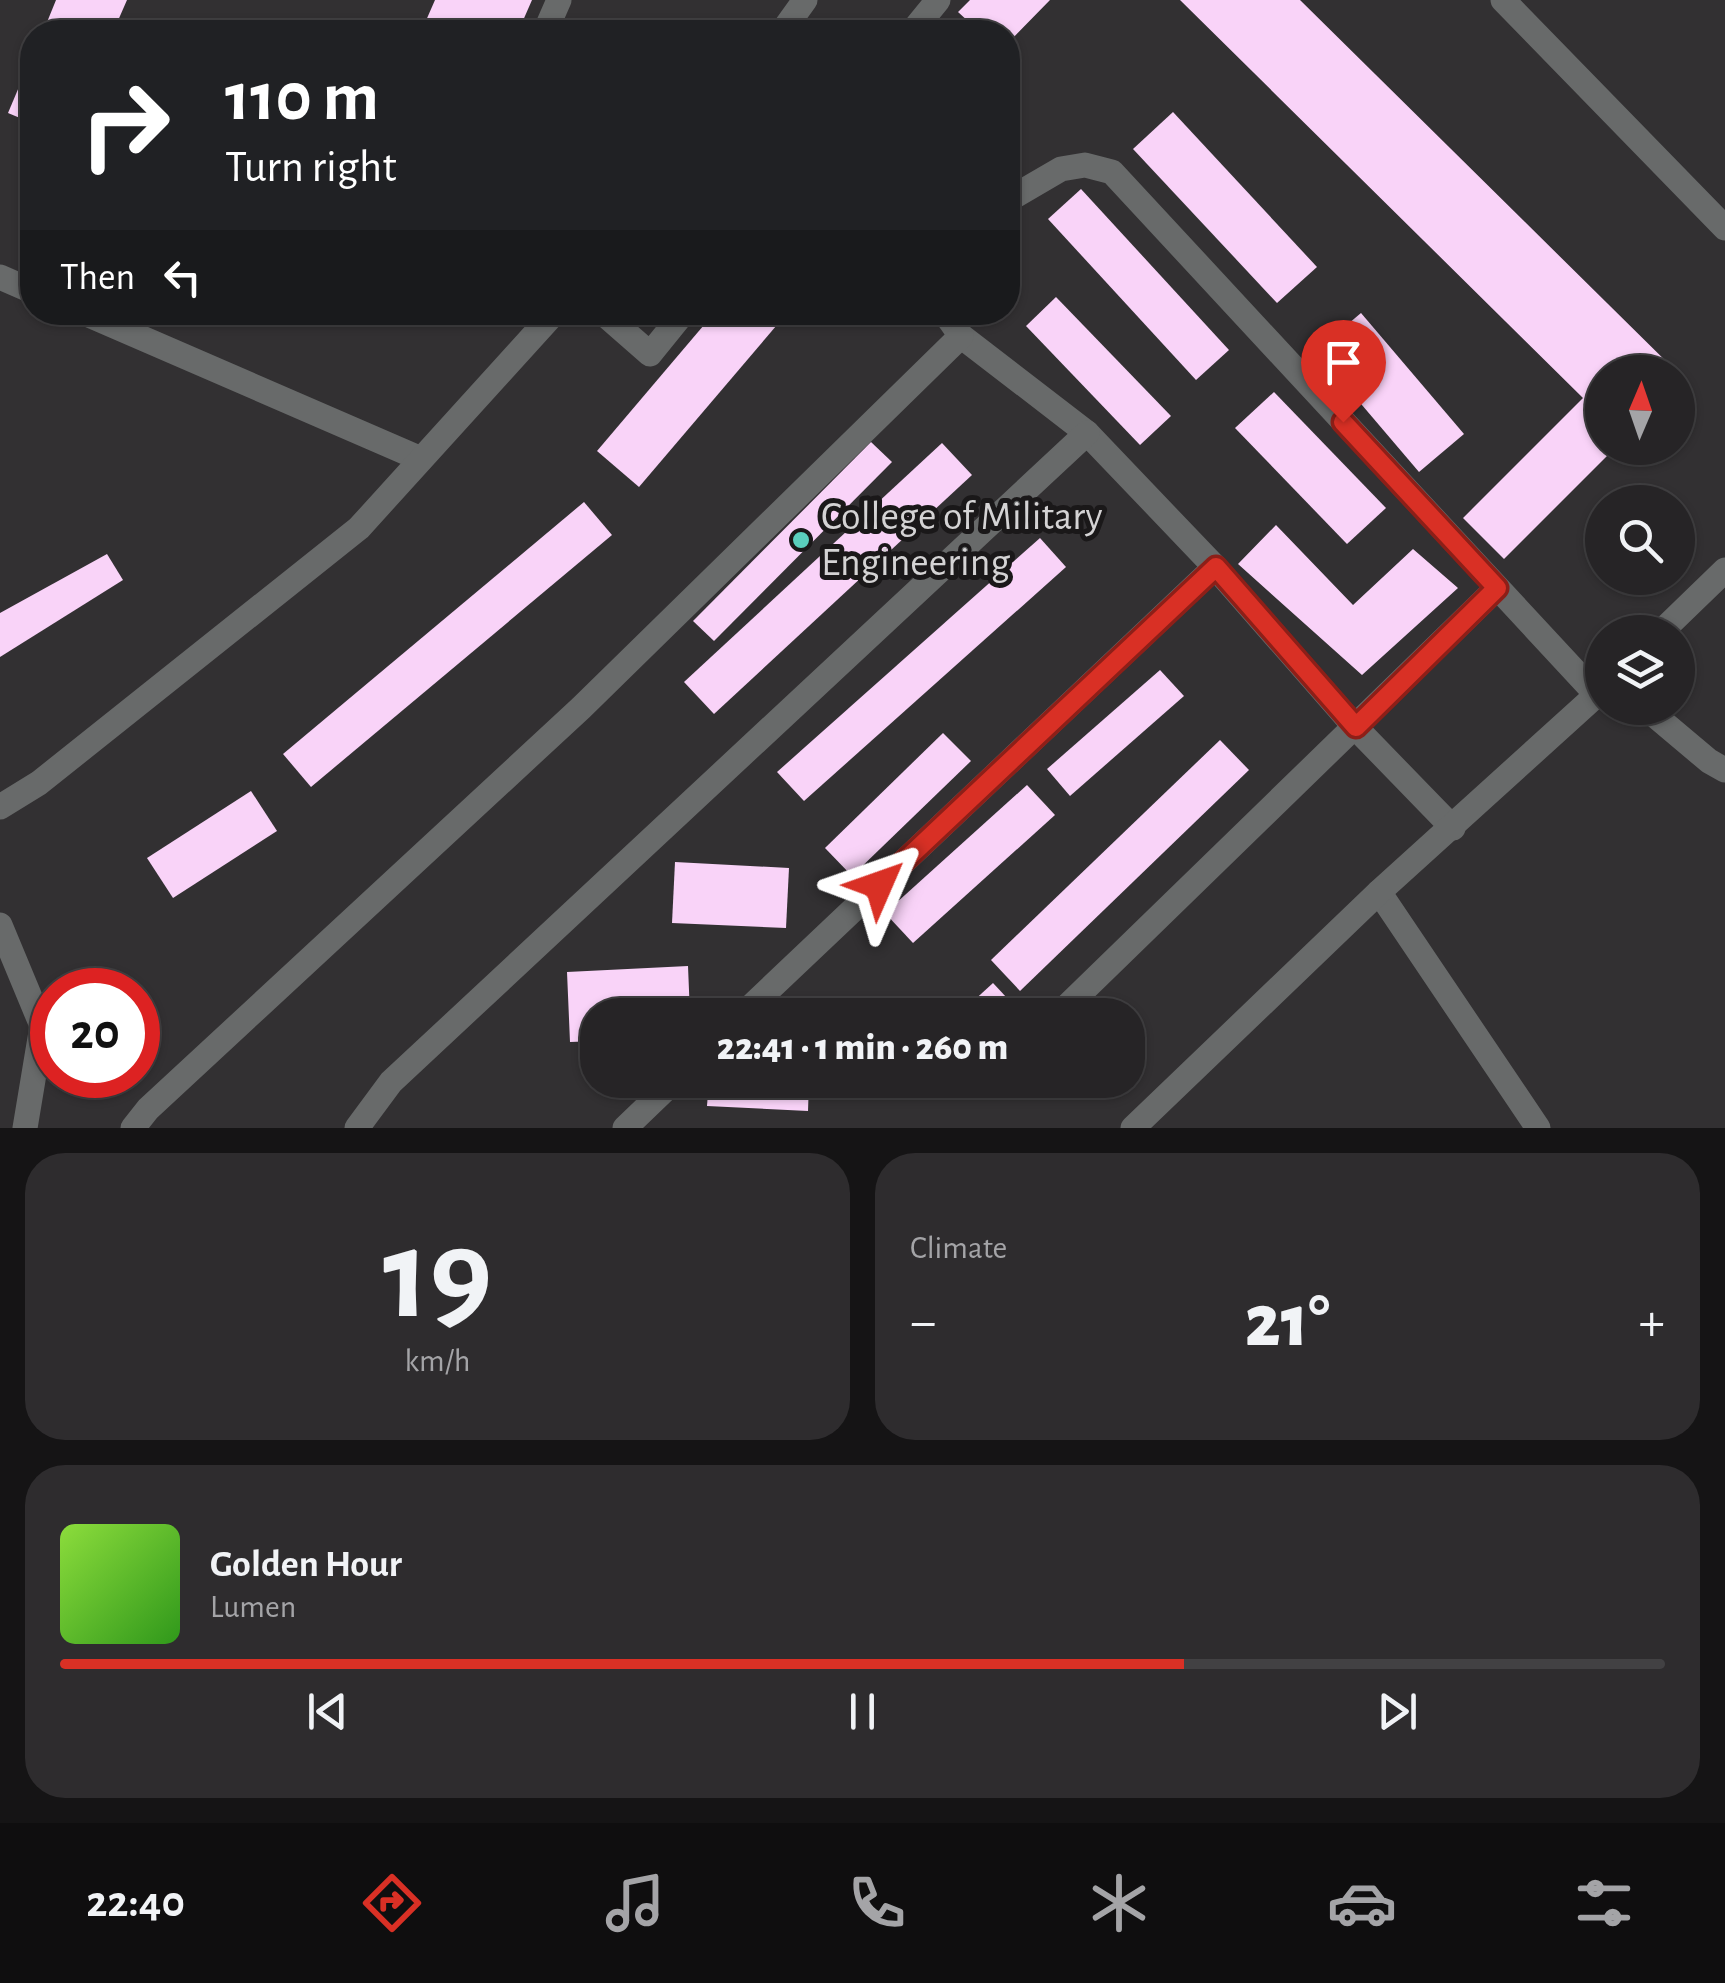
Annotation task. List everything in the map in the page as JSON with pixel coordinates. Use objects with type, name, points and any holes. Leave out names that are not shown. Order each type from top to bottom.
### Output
[{"type":"lane","points":[[922,20],[938,0]]},
{"type":"lane","points":[[1503,0],[1725,228]]},
{"type":"lane","points":[[1020,193],[1061,169],[1085,165],[1112,172],[1497,588],[1585,677]]},
{"type":"lane","points":[[112,325],[421,460]]},
{"type":"lane","points":[[0,807],[39,783],[358,528],[543,325]]},
{"type":"lane","points":[[617,325],[650,354],[673,325]]},
{"type":"lane","points":[[953,325],[961,336],[1088,433],[1216,567],[1356,727],[1453,828]]},
{"type":"lane","points":[[134,1128],[148,1109],[581,708],[961,336]]},
{"type":"lane","points":[[357,1128],[391,1082],[1088,433]]},
{"type":"lane","points":[[760,998],[1216,567]]},
{"type":"lane","points":[[1679,615],[1725,570]]},
{"type":"lane","points":[[1076,998],[1497,588]]},
{"type":"lane","points":[[1134,1128],[1380,892],[1585,706]]},
{"type":"lane","points":[[1666,725],[1708,761],[1725,770]]},
{"type":"lane","points":[[1380,892],[1538,1128]]},
{"type":"lane","points":[[0,924],[42,1026],[25,1128]]},
{"type":"lane","points":[[625,1128],[656,1098]]},
{"type":"building","points":[[56,0],[127,0],[118,20],[48,20]]},
{"type":"building","points":[[435,0],[532,0],[523,20],[426,20]]},
{"type":"building","points":[[970,0],[1050,0],[1020,31],[1020,20],[967,20],[958,12]]},
{"type":"building","points":[[1180,0],[1300,0],[1660,355],[1585,355],[1585,465],[1598,465],[1504,559],[1463,518],[1583,398]]},
{"type":"building","points":[[20,84],[20,118],[8,113]]},
{"type":"building","points":[[1173,112],[1317,267],[1277,303],[1133,149]]},
{"type":"building","points":[[1081,189],[1229,350],[1196,380],[1048,219]]},
{"type":"building","points":[[1056,297],[1171,416],[1140,445],[1026,326]]},
{"type":"building","points":[[1361,313],[1464,434],[1419,472],[1316,351]]},
{"type":"building","points":[[704,325],[777,325],[639,487],[597,451]]},
{"type":"building","points":[[1274,392],[1386,508],[1347,544],[1235,428]]},
{"type":"building","points":[[871,442],[892,462],[714,641],[693,621]]},
{"type":"building","points":[[942,443],[972,475],[714,714],[684,682]]},
{"type":"building","points":[[584,502],[612,535],[311,787],[283,754]]},
{"type":"building","points":[[1276,525],[1353,605],[1413,549],[1458,588],[1362,675],[1238,564]]},
{"type":"building","points":[[1040,538],[1066,567],[804,801],[777,772]]},
{"type":"building","points":[[107,554],[123,580],[0,657],[0,613]]},
{"type":"building","points":[[1160,670],[1184,696],[1070,796],[1047,769]]},
{"type":"building","points":[[943,733],[971,761],[852,876],[825,848]]},
{"type":"building","points":[[1220,740],[1249,770],[1020,991],[991,960]]},
{"type":"building","points":[[1027,785],[1055,815],[913,943],[885,913]]},
{"type":"building","points":[[251,791],[277,831],[173,898],[147,858]]},
{"type":"building","points":[[675,862],[789,868],[786,928],[672,923]]},
{"type":"building","points":[[688,966],[689,998],[580,998],[580,1042],[570,1042],[567,972]]},
{"type":"building","points":[[993,983],[1007,998],[977,998]]},
{"type":"building","points":[[708,1098],[808,1098],[808,1111],[707,1106]]},
{"type":"place","name":"College of Military Engineering","points":[[801,540]]},
{"type":"route","points":[[879,885],[1216,567],[1356,727],[1497,588],[1343,422]]}]
